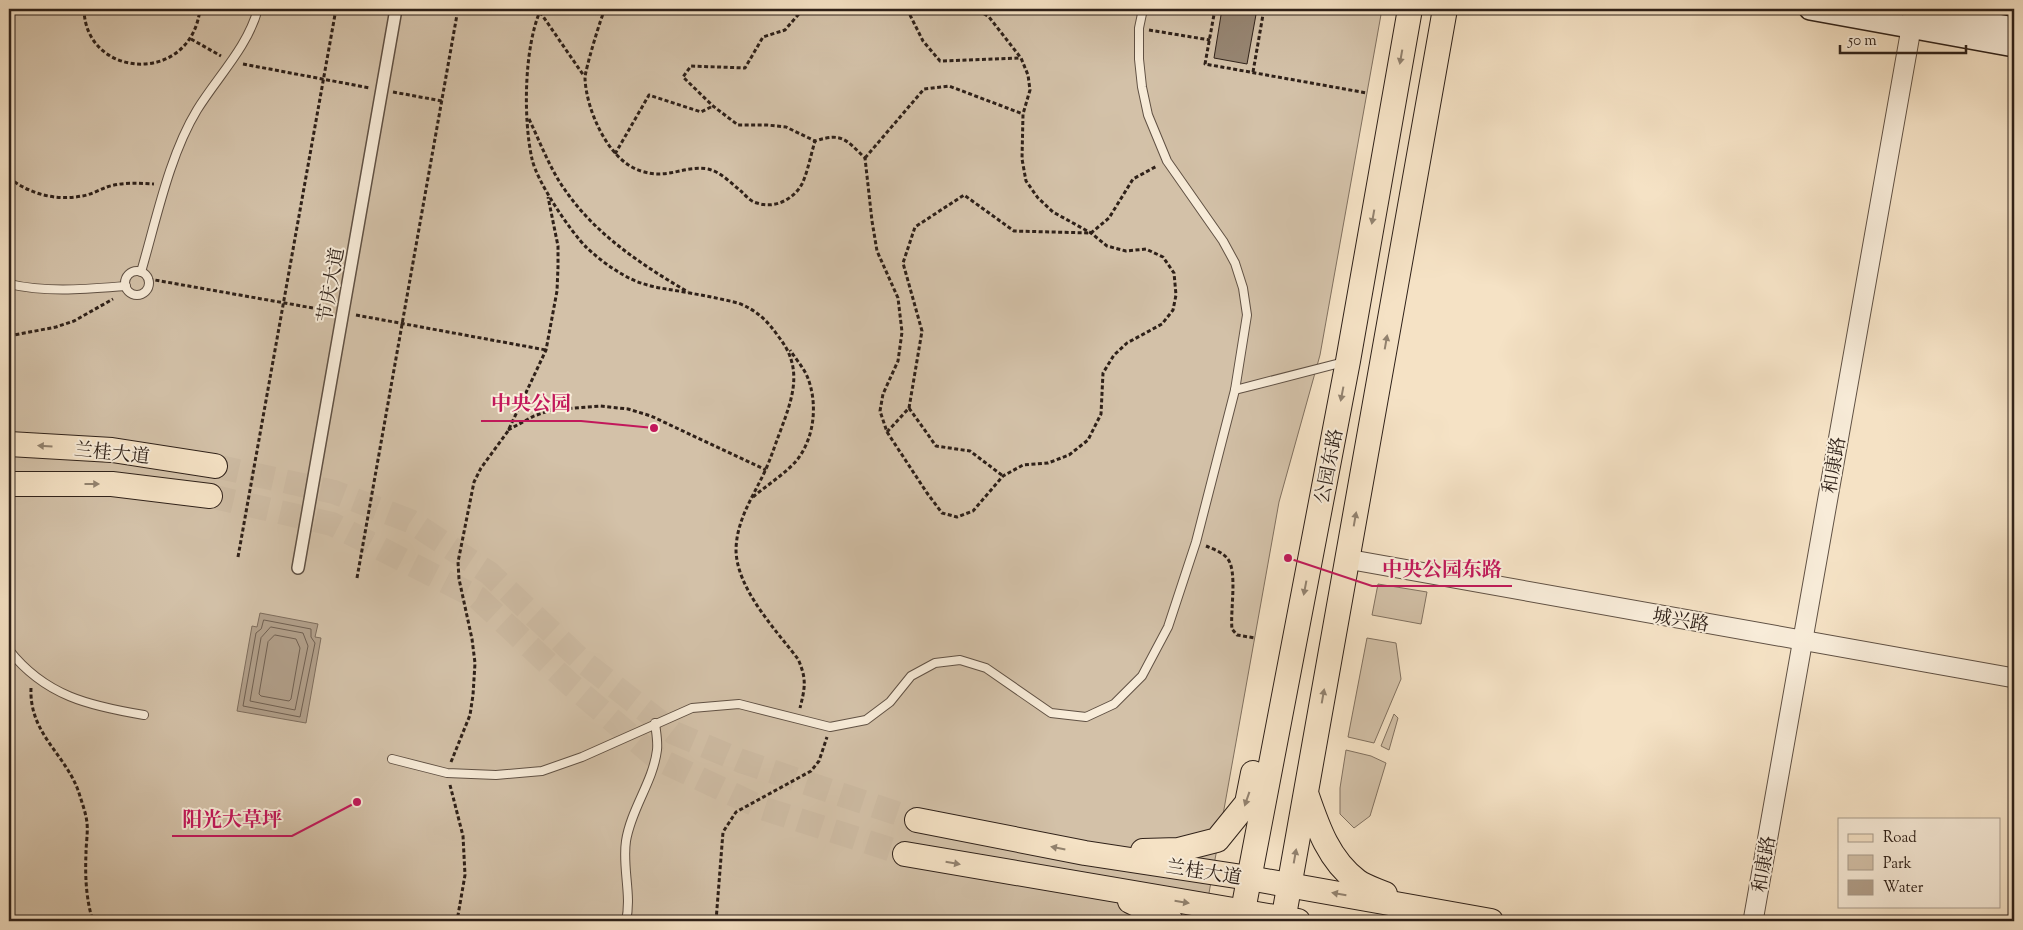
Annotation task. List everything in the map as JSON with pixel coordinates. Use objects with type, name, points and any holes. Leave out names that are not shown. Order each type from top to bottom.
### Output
[{"type":"main road","name":"公园东路","points":[[1241,917],[1348,361],[1410,9]]},
{"type":"main road","name":"公园东路","points":[[1288,921],[1290,886],[1306,793],[1445,9]]},
{"type":"main road","points":[[1810,9],[1913,14],[2014,28]]},
{"type":"main road","points":[[1913,14],[2014,46]]},
{"type":"main road","name":"兰桂大道","points":[[9,444],[112,450],[215,466]]},
{"type":"main road","name":"兰桂大道","points":[[9,484],[112,484],[210,496]]},
{"type":"main road","points":[[1085,853],[1178,850],[1217,840],[1247,803],[1270,694],[1292,653]]},
{"type":"main road","points":[[1306,793],[1319,829],[1332,856],[1358,882],[1416,908]]},
{"type":"main road","name":"兰桂大道","points":[[917,820],[1085,853],[1249,878],[1491,921]]},
{"type":"main road","name":"兰桂大道","points":[[905,854],[1108,890],[1241,917],[1288,921]]},
{"type":"main road","points":[[1108,890],[1171,921]]},
{"type":"street","name":"节庆大道","points":[[298,568],[396,9]]},
{"type":"street","name":"和康路","points":[[1753,921],[1913,14]]},
{"type":"street","name":"城兴路","points":[[1347,560],[2014,678]]},
{"type":"lane","points":[[141,272],[166,185],[182,142],[197,110],[232,62],[253,26],[258,9]]},
{"type":"lane","points":[[392,759],[447,773],[496,776],[542,771],[582,757],[692,708],[739,704],[830,727],[866,720],[890,702],[911,676],[935,663],[960,660],[986,668],[1051,713],[1086,717],[1114,704],[1142,676],[1168,627],[1196,542],[1235,390],[1247,315],[1244,288],[1235,263],[1223,241],[1167,161],[1148,114],[1142,87],[1139,28],[1143,9]]},
{"type":"lane","points":[[9,284],[25,288],[127,289],[139,295],[148,289],[148,278],[141,272],[130,274],[126,280],[127,289]]},
{"type":"lane","points":[[1235,390],[1348,361]]},
{"type":"lane","points":[[9,650],[32,675],[60,693],[83,703],[144,716]]},
{"type":"lane","points":[[626,921],[628,909],[626,843],[628,827],[654,762],[657,749],[655,723]]},
{"type":"path","points":[[84,9],[84,17],[91,35],[102,50],[119,60],[138,65],[158,63],[176,54],[191,39],[198,23],[200,9]]},
{"type":"path","points":[[238,557],[336,9]]},
{"type":"path","points":[[357,578],[458,9]]},
{"type":"path","points":[[585,76],[605,9]]},
{"type":"path","points":[[803,9],[786,30],[763,38],[745,68],[691,66],[683,77],[713,106],[738,125],[786,127],[816,141],[830,136],[845,139],[865,158],[877,251],[898,298],[902,332],[898,361],[883,394],[880,411],[887,432],[942,513],[957,517],[973,511],[1003,476],[1023,465],[1048,463],[1070,455],[1088,440],[1101,414],[1103,373],[1114,355],[1127,343],[1162,324],[1173,310],[1176,295],[1174,273],[1163,257],[1146,250],[1126,251],[1107,246],[1091,233],[1053,212],[1038,198],[1026,182],[1022,160],[1023,114],[1030,90],[1028,74],[1021,58],[989,17],[977,9]]},
{"type":"path","points":[[907,9],[923,41],[940,61],[1021,58]]},
{"type":"path","points":[[1215,9],[1205,64],[1367,93]]},
{"type":"path","points":[[1253,72],[1264,9]]},
{"type":"path","points":[[541,10],[585,76],[591,108],[598,126],[615,154],[639,171],[657,174],[676,173],[697,167],[715,170],[755,203],[781,204],[793,195],[802,184],[816,141]]},
{"type":"path","points":[[457,921],[466,874],[463,836],[447,773],[470,715],[474,663],[472,639],[459,579],[458,562],[474,482],[481,468],[508,431],[546,350],[557,290],[558,246],[547,194],[532,160],[528,116],[528,62],[541,10]]},
{"type":"path","points":[[1139,28],[1210,40]]},
{"type":"path","points":[[191,39],[232,62],[442,101]]},
{"type":"path","points":[[865,158],[924,89],[949,86],[1023,114]]},
{"type":"path","points":[[615,154],[649,95],[701,112],[713,106]]},
{"type":"path","points":[[528,116],[564,189],[585,216],[632,257],[691,293]]},
{"type":"path","points":[[887,432],[909,408],[922,331],[903,263],[915,227],[964,195],[1014,231],[1091,233],[1109,218],[1133,179],[1167,161]]},
{"type":"path","points":[[9,178],[22,188],[49,197],[82,196],[109,186],[135,183],[166,185]]},
{"type":"path","points":[[547,194],[586,248],[607,265],[630,278],[652,287],[691,293],[738,303],[751,308],[770,325],[806,374],[812,391],[812,426],[797,459],[751,498]]},
{"type":"path","points":[[9,336],[56,328],[74,321],[127,289]]},
{"type":"path","points":[[788,348],[794,374],[792,398],[766,470],[744,512],[738,530],[736,549],[739,569],[746,588],[798,659],[804,671],[806,685],[798,719]]},
{"type":"path","points":[[508,431],[534,416],[551,410],[600,406],[628,409],[651,416],[766,470]]},
{"type":"path","points":[[909,408],[936,446],[970,452],[1003,476]]},
{"type":"path","points":[[1196,542],[1219,551],[1228,558],[1232,568],[1232,629],[1237,635],[1255,638]]},
{"type":"path","points":[[32,675],[30,702],[40,730],[79,791],[87,823],[85,871],[89,908],[93,921]]},
{"type":"path","points":[[716,921],[724,832],[736,812],[811,771],[819,761],[830,727]]},
{"type":"green space","points":[[9,9],[1382,9],[1320,355],[1279,502],[1204,921],[9,921]]},
{"type":"green space","points":[[1378,584],[1427,592],[1421,624],[1372,615]]},
{"type":"green space","points":[[1367,638],[1396,643],[1401,679],[1374,743],[1348,737]]},
{"type":"green space","points":[[1394,714],[1398,718],[1389,750],[1381,746]]},
{"type":"green space","points":[[1346,750],[1371,756],[1386,763],[1370,816],[1354,828],[1340,814],[1340,788]]},
{"type":"water","points":[[260,613],[318,624],[315,637],[321,638],[306,723],[237,711],[252,626],[257,627]]},
{"type":"building","points":[[1222,9],[1257,9],[1247,64],[1214,58]]},
{"type":"tunnel","points":[[215,466],[334,492],[410,521],[489,573],[581,660],[674,733],[741,761],[917,820]]},
{"type":"tunnel","points":[[210,496],[332,524],[478,598],[570,684],[658,759],[762,808],[905,854]]},
{"type":"place","name":"中央公园","points":[[654,428]]},
{"type":"place","name":"中央公园东路","points":[[1288,558]]},
{"type":"place","name":"阳光大草坪","points":[[357,802]]}]
